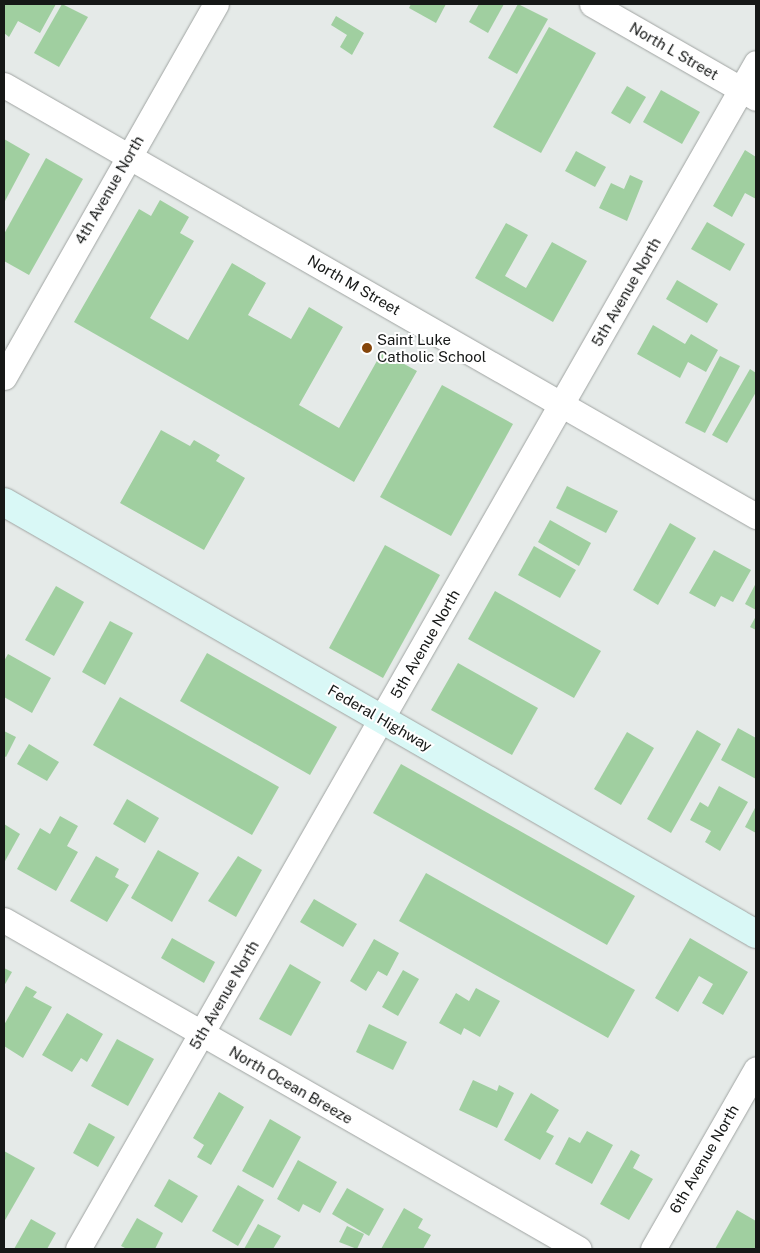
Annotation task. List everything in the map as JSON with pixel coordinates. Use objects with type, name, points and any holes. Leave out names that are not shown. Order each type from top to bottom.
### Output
[{"type":"main road","name":"Federal Highway","points":[[4,502],[756,934]]},
{"type":"street","name":"4th Avenue North","points":[[4,377],[216,4]]},
{"type":"street","name":"North L Street","points":[[592,4],[749,94]]},
{"type":"street","name":"5th Avenue North","points":[[78,1249],[562,404],[749,94],[756,63]]},
{"type":"street","name":"North M Street","points":[[4,85],[756,516]]},
{"type":"street","name":"North Ocean Breeze","points":[[4,920],[579,1249]]},
{"type":"street","name":"6th Avenue North","points":[[652,1249],[756,1070]]},
{"type":"building","points":[[4,4],[56,4],[40,33],[18,21],[9,37],[4,33]]},
{"type":"building","points":[[62,4],[88,17],[59,67],[34,53]]},
{"type":"building","points":[[411,4],[446,4],[436,23],[409,8]]},
{"type":"building","points":[[479,4],[504,4],[488,33],[469,22]]},
{"type":"building","points":[[518,4],[548,19],[517,74],[488,58]]},
{"type":"building","points":[[336,16],[364,33],[352,55],[340,47],[347,35],[331,25]]},
{"type":"building","points":[[549,27],[596,53],[541,153],[493,127]]},
{"type":"building","points":[[627,86],[646,97],[630,124],[611,113]]},
{"type":"building","points":[[661,90],[700,112],[682,144],[643,122]]},
{"type":"building","points":[[4,139],[30,154],[4,203]]},
{"type":"building","points":[[745,150],[756,157],[756,199],[745,193],[732,217],[713,206]]},
{"type":"building","points":[[576,151],[606,167],[595,187],[565,171]]},
{"type":"building","points":[[46,158],[83,179],[29,275],[4,261],[4,234]]},
{"type":"building","points":[[630,175],[643,181],[627,221],[599,208],[611,183],[624,189]]},
{"type":"building","points":[[160,200],[189,217],[180,233],[194,241],[150,318],[188,340],[232,263],[266,283],[248,315],[291,339],[309,307],[343,327],[299,405],[339,428],[382,352],[417,371],[354,482],[74,322],[139,209],[151,216]]},
{"type":"building","points":[[707,222],[745,244],[730,271],[691,249]]},
{"type":"building","points":[[506,223],[528,235],[505,276],[526,288],[552,242],[587,261],[553,322],[475,278]]},
{"type":"building","points":[[677,280],[718,304],[707,323],[666,299]]},
{"type":"building","points":[[653,325],[685,344],[691,334],[718,350],[706,372],[688,362],[680,378],[637,354]]},
{"type":"building","points":[[720,356],[740,366],[705,433],[685,423]]},
{"type":"building","points":[[750,369],[756,373],[756,392],[727,443],[712,435]]},
{"type":"building","points":[[442,385],[513,424],[451,536],[380,497]]},
{"type":"building","points":[[161,430],[190,446],[194,440],[220,455],[216,461],[245,478],[204,550],[120,503]]},
{"type":"building","points":[[567,486],[618,511],[606,533],[556,508]]},
{"type":"building","points":[[550,520],[591,543],[579,566],[538,542]]},
{"type":"building","points":[[670,523],[696,538],[658,605],[633,590]]},
{"type":"building","points":[[385,545],[440,575],[383,678],[329,648]]},
{"type":"building","points":[[534,546],[576,570],[560,598],[518,575]]},
{"type":"building","points":[[714,550],[751,570],[733,602],[721,596],[715,607],[689,593]]},
{"type":"building","points":[[756,583],[756,610],[745,604]]},
{"type":"building","points":[[56,586],[84,602],[54,656],[25,640]]},
{"type":"building","points":[[495,591],[601,651],[574,698],[468,639]]},
{"type":"building","points":[[756,616],[756,630],[750,627]]},
{"type":"building","points":[[110,621],[133,633],[105,685],[82,672]]},
{"type":"building","points":[[207,653],[337,727],[310,775],[180,701]]},
{"type":"building","points":[[8,654],[51,678],[32,713],[4,697],[4,661]]},
{"type":"building","points":[[458,663],[538,708],[512,755],[431,710]]},
{"type":"building","points":[[120,697],[279,787],[252,835],[93,745]]},
{"type":"building","points":[[738,728],[756,738],[756,779],[721,760]]},
{"type":"building","points":[[697,730],[721,744],[671,833],[647,819]]},
{"type":"building","points":[[4,731],[16,737],[6,757],[4,756]]},
{"type":"building","points":[[627,732],[654,748],[621,805],[594,789]]},
{"type":"building","points":[[29,744],[59,762],[47,781],[17,764]]},
{"type":"building","points":[[401,764],[635,896],[607,945],[373,813]]},
{"type":"building","points":[[719,786],[748,802],[720,851],[705,842],[711,831],[690,820],[700,802],[708,807]]},
{"type":"building","points":[[127,799],[159,818],[145,843],[113,824]]},
{"type":"building","points":[[756,806],[756,833],[745,827]]},
{"type":"building","points":[[60,816],[78,826],[67,846],[78,852],[56,891],[17,869],[40,828],[50,834]]},
{"type":"building","points":[[4,824],[20,834],[4,863]]},
{"type":"building","points":[[158,850],[199,873],[172,922],[131,898]]},
{"type":"building","points":[[96,856],[119,869],[115,877],[129,885],[107,922],[70,901]]},
{"type":"building","points":[[238,856],[262,870],[236,917],[208,901]]},
{"type":"building","points":[[426,873],[635,990],[608,1038],[399,921]]},
{"type":"building","points":[[314,899],[357,924],[343,947],[300,922]]},
{"type":"building","points":[[172,938],[215,962],[204,983],[161,958]]},
{"type":"building","points":[[690,938],[748,972],[723,1015],[702,1003],[713,984],[699,976],[678,1012],[655,998]]},
{"type":"building","points":[[374,939],[399,953],[387,976],[378,971],[366,991],[350,981]]},
{"type":"building","points":[[290,964],[321,982],[291,1036],[259,1019]]},
{"type":"building","points":[[4,968],[12,972],[4,986]]},
{"type":"building","points":[[403,970],[419,979],[398,1016],[382,1007]]},
{"type":"building","points":[[26,986],[37,992],[33,997],[52,1007],[23,1058],[4,1046],[4,1025]]},
{"type":"building","points":[[476,988],[500,1001],[480,1037],[464,1028],[461,1035],[439,1023],[456,993],[469,1001]]},
{"type":"building","points":[[67,1013],[103,1034],[87,1062],[81,1058],[72,1072],[42,1055]]},
{"type":"building","points":[[369,1024],[407,1042],[393,1070],[356,1052]]},
{"type":"building","points":[[117,1039],[154,1059],[128,1106],[91,1086]]},
{"type":"building","points":[[473,1080],[497,1091],[499,1085],[514,1093],[497,1128],[459,1110]]},
{"type":"building","points":[[219,1092],[244,1107],[211,1165],[197,1157],[204,1145],[193,1138]]},
{"type":"building","points":[[531,1093],[559,1110],[546,1132],[554,1136],[540,1160],[504,1140]]},
{"type":"building","points":[[270,1119],[301,1137],[273,1188],[242,1171]]},
{"type":"building","points":[[89,1123],[115,1137],[98,1167],[73,1153]]},
{"type":"building","points":[[587,1131],[613,1145],[592,1184],[555,1164],[569,1137],[580,1143]]},
{"type":"building","points":[[631,1150],[640,1155],[633,1168],[653,1179],[629,1220],[600,1204]]},
{"type":"building","points":[[4,1151],[35,1168],[4,1222]]},
{"type":"building","points":[[298,1160],[337,1182],[320,1213],[303,1204],[299,1212],[277,1199]]},
{"type":"building","points":[[169,1179],[198,1196],[182,1223],[154,1206]]},
{"type":"building","points":[[238,1185],[264,1200],[238,1246],[212,1231]]},
{"type":"building","points":[[347,1188],[384,1209],[369,1236],[332,1214]]},
{"type":"building","points":[[404,1208],[423,1219],[418,1228],[431,1235],[423,1249],[381,1249]]},
{"type":"building","points":[[737,1210],[756,1221],[756,1249],[715,1249]]},
{"type":"building","points":[[137,1218],[163,1233],[155,1249],[127,1249],[121,1246]]},
{"type":"building","points":[[31,1219],[56,1233],[47,1249],[14,1249]]},
{"type":"building","points":[[258,1224],[281,1236],[273,1249],[244,1249]]},
{"type":"building","points":[[347,1226],[364,1234],[357,1249],[339,1242]]},
{"type":"place","name":"Saint Luke Catholic School","points":[[367,348]]}]
